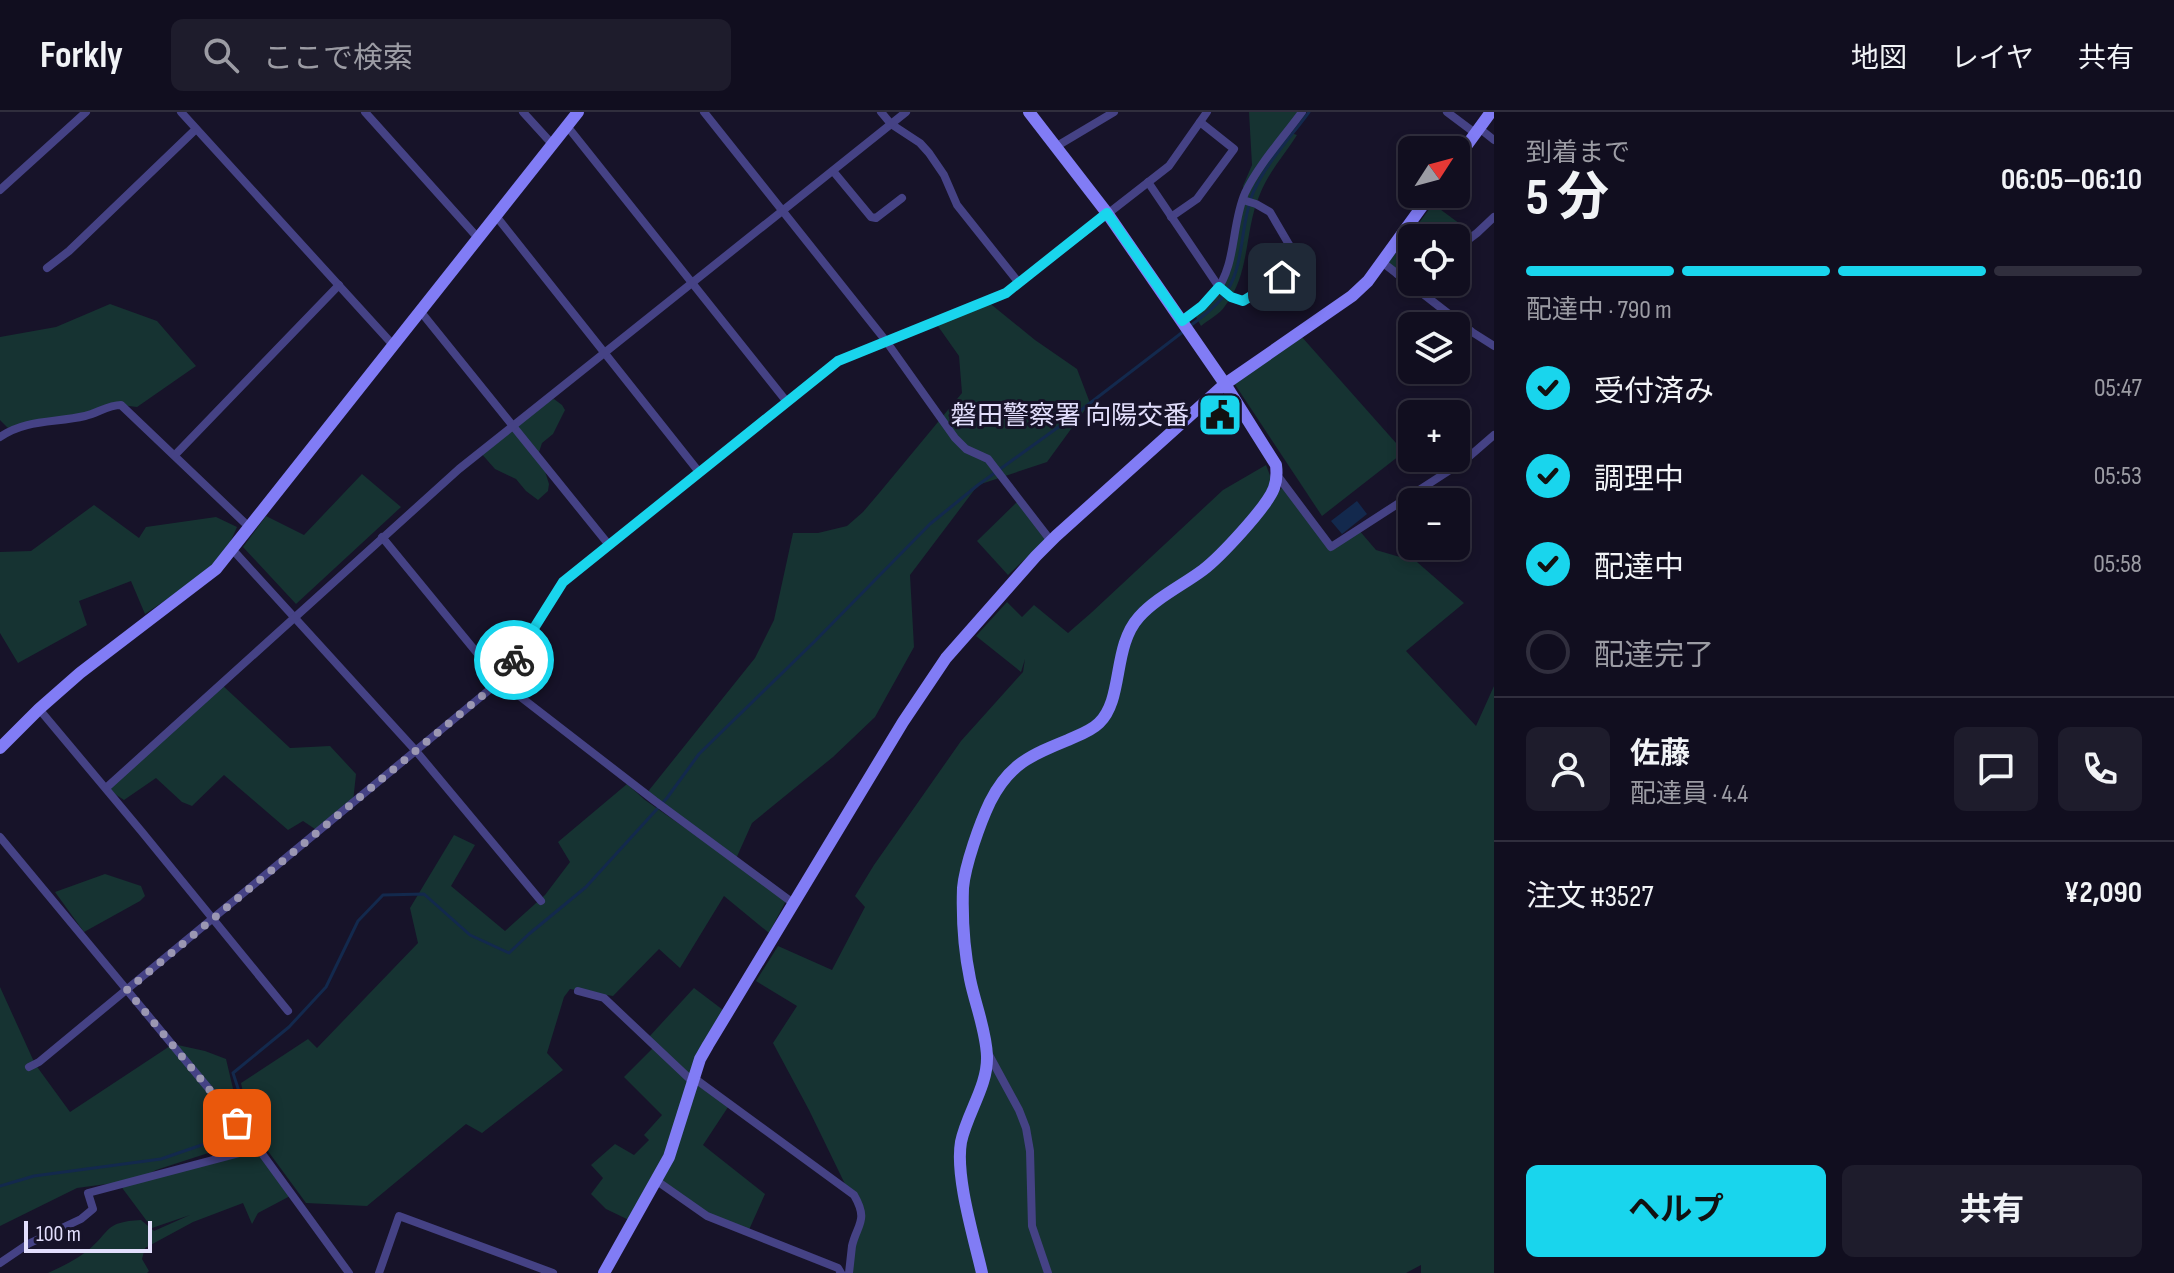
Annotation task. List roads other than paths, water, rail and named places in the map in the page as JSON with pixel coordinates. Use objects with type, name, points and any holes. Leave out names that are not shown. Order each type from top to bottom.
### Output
[{"type":"street","points":[[0,190],[86,112]]},
{"type":"street","points":[[181,112],[394,346]]},
{"type":"street","points":[[365,112],[478,238]]},
{"type":"street","points":[[523,112],[553,145]]},
{"type":"street","points":[[0,748],[39,709],[108,650],[216,569],[578,112]]},
{"type":"street","points":[[704,112],[886,341],[955,438],[966,449],[988,459],[1051,541]]},
{"type":"street","points":[[881,112],[891,124],[920,143],[929,153],[944,175],[957,205],[1019,283]]},
{"type":"street","points":[[106,788],[459,469],[906,112]]},
{"type":"street","points":[[982,1273],[960,1161],[962,1138],[984,1079],[987,1055],[965,949],[963,890],[981,824],[1005,777],[1021,761],[1098,724],[1109,708],[1123,647],[1133,625],[1148,609],[1220,555],[1273,492],[1277,475],[1276,465],[1182,321],[1107,213],[1029,112]]},
{"type":"street","points":[[1057,146],[1114,112]]},
{"type":"street","points":[[29,1067],[127,990],[500,681],[563,582],[838,361],[1006,293],[1169,166],[1207,112]]},
{"type":"street","points":[[1182,321],[1202,306],[1219,287],[1229,265],[1243,200],[1257,172],[1302,112]]},
{"type":"street","points":[[1447,112],[1494,140]]},
{"type":"street","points":[[1470,141],[1491,112]]},
{"type":"street","points":[[1171,217],[1197,199],[1234,149],[1200,122]]},
{"type":"street","points":[[567,126],[787,402]]},
{"type":"street","points":[[47,268],[69,251],[196,129]]},
{"type":"street","points":[[833,171],[871,217],[876,218],[902,198]]},
{"type":"street","points":[[1148,182],[1219,287],[1231,297],[1243,301],[1301,265],[1270,212],[1243,200]]},
{"type":"street","points":[[604,1273],[657,1181],[674,1143],[700,1059],[936,671],[1051,541],[1225,384],[1352,296],[1368,281],[1421,208]]},
{"type":"street","points":[[496,216],[699,472]]},
{"type":"street","points":[[1470,238],[1494,217]]},
{"type":"street","points":[[1382,262],[1494,346]]},
{"type":"street","points":[[175,455],[339,285]]},
{"type":"street","points":[[421,312],[609,545]]},
{"type":"street","points":[[0,437],[19,425],[87,416],[113,405],[121,405],[249,527]]},
{"type":"street","points":[[1277,475],[1331,547],[1464,461],[1494,435]]},
{"type":"street","points":[[382,537],[500,681],[793,903]]},
{"type":"street","points":[[232,549],[416,751],[541,901]]},
{"type":"street","points":[[39,709],[288,1011]]},
{"type":"street","points":[[0,837],[258,1148],[349,1273]]},
{"type":"street","points":[[578,991],[604,998],[694,1080],[854,1195],[860,1205],[861,1217],[860,1229],[853,1242],[849,1273]]},
{"type":"street","points":[[986,1049],[1026,1128],[1030,1151],[1032,1226],[1048,1273]]},
{"type":"street","points":[[0,1263],[28,1244],[81,1219],[93,1209],[88,1193],[258,1148]]},
{"type":"street","points":[[657,1181],[707,1216],[838,1268],[841,1273]]},
{"type":"street","points":[[379,1273],[399,1216],[553,1273]]},
{"type":"water","points":[[1357,501],[1367,514],[1342,534],[1331,521]]},
{"type":"waterway","points":[[1190,326],[1215,306],[1230,287],[1239,261],[1253,193],[1271,161],[1309,112]]},
{"type":"waterway","points":[[0,1186],[34,1176],[161,1159],[251,1128],[233,1073],[289,1027],[326,987],[358,921],[383,895],[424,894],[470,935],[509,953],[586,887],[667,798],[699,754],[930,524],[1184,331]]},
{"type":"place","name":"磐田警察署 向陽交番","points":[[1220,415]]}]
